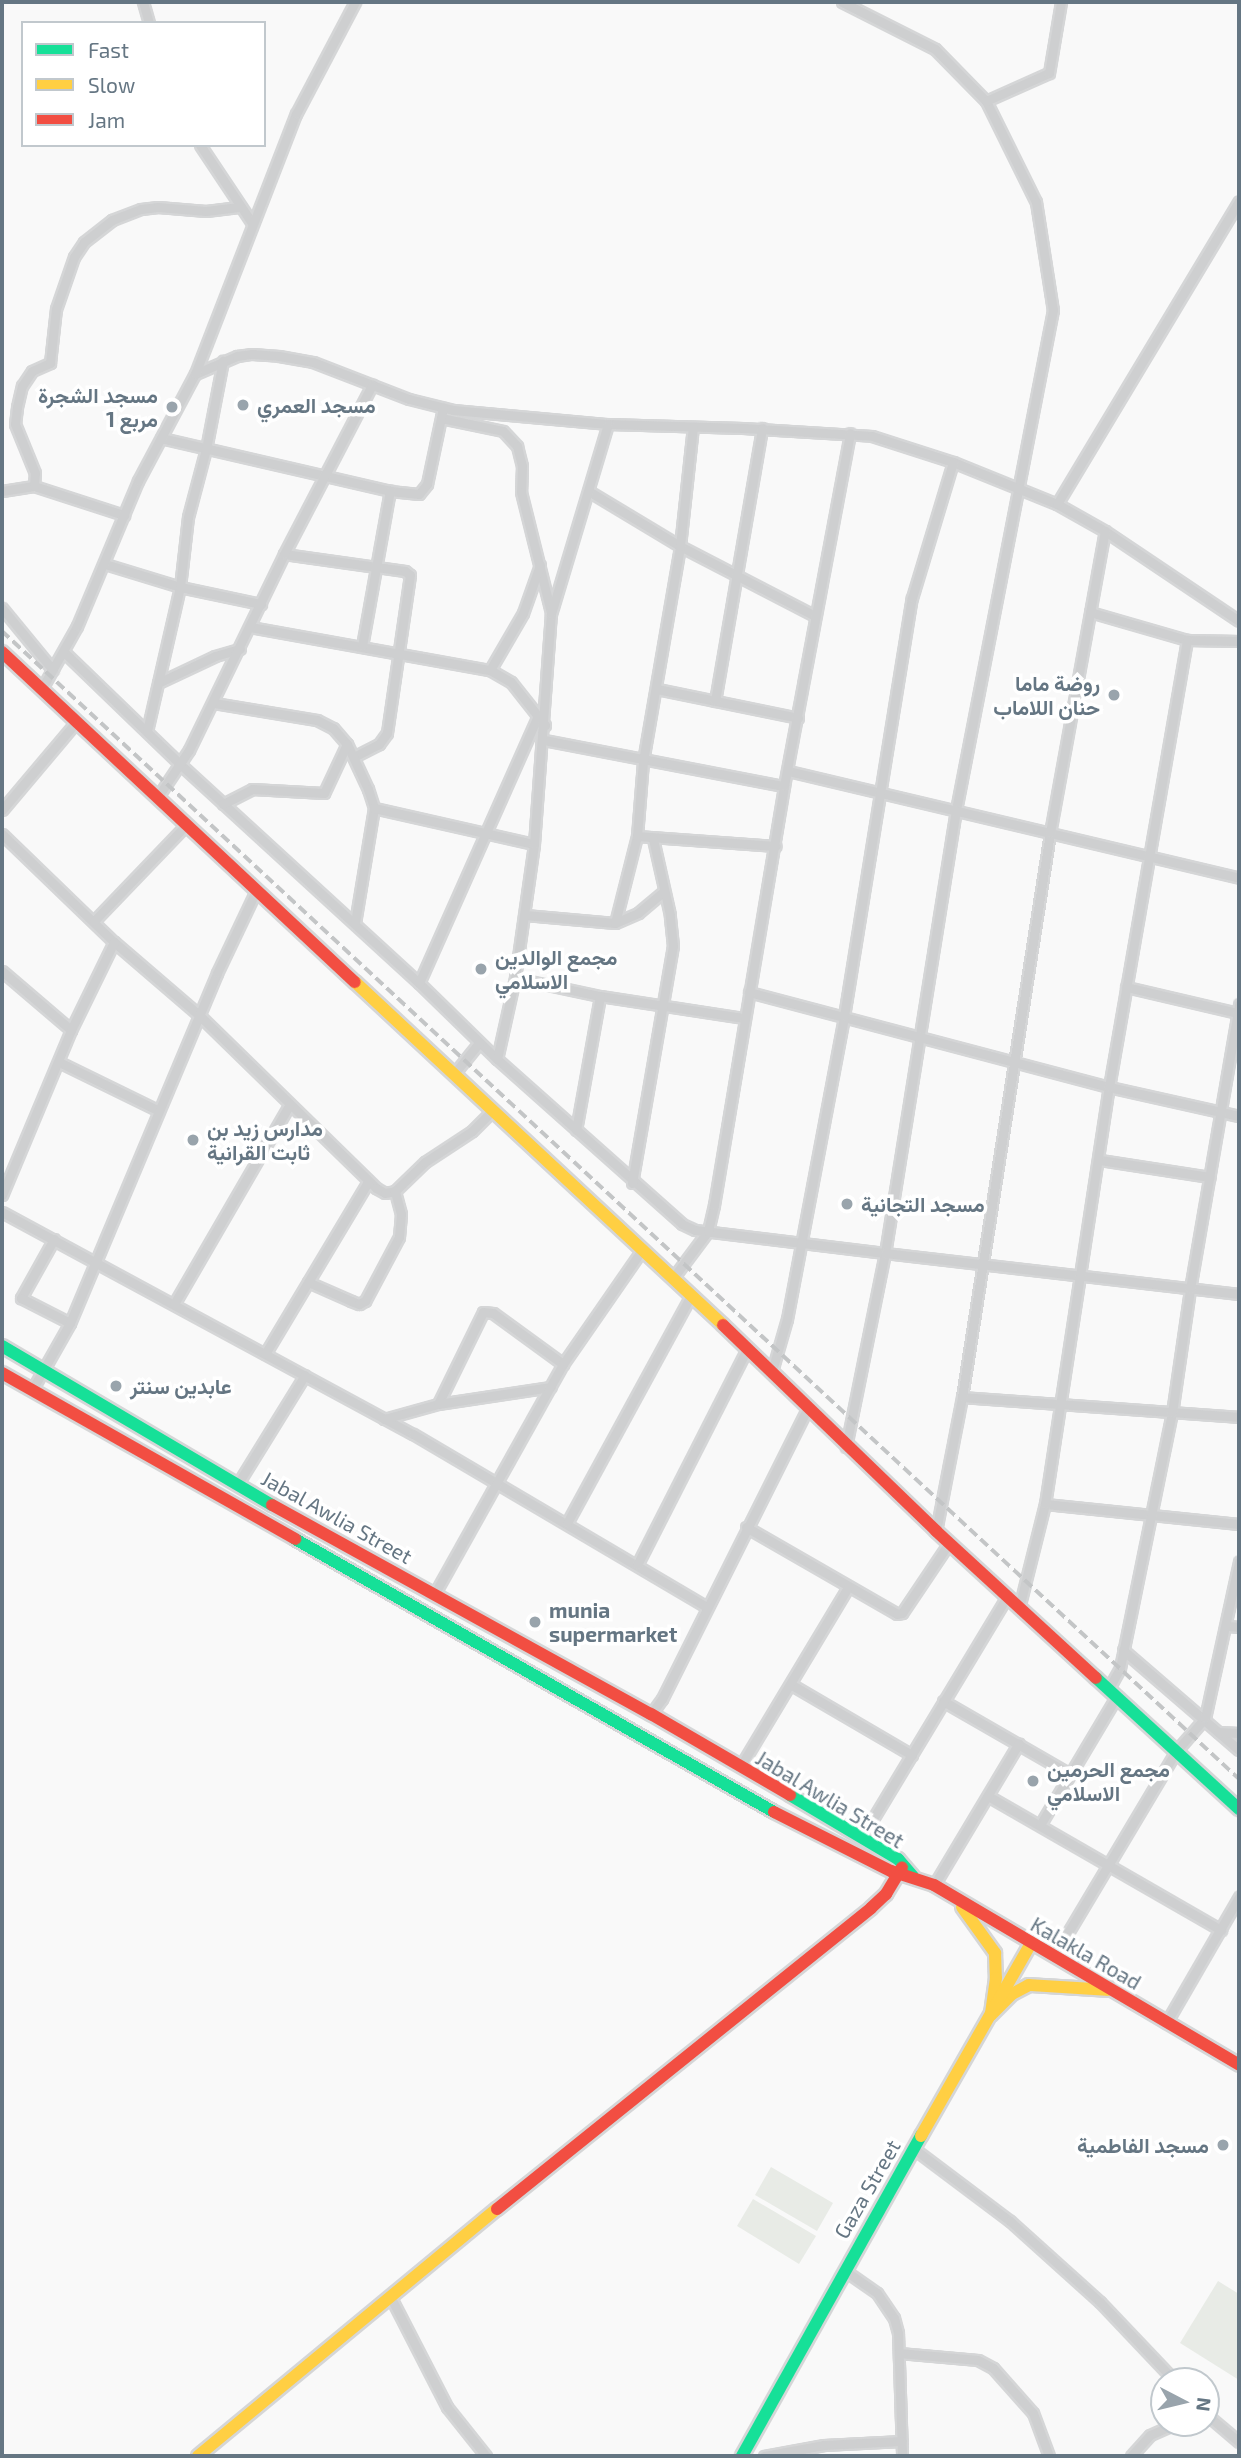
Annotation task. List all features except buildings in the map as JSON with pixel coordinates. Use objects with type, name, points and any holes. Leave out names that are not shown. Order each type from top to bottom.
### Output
[{"type":"main road","points":[[2,652],[772,1371],[846,1447],[1239,1809]]},
{"type":"main road","name":"Jabal Awlia Street","points":[[2,1346],[237,1485],[651,1714],[862,1838],[901,1869]]},
{"type":"main road","name":"Jabal Awlia Street","points":[[2,1373],[787,1819],[913,1876]]},
{"type":"main road","points":[[198,2456],[390,2296],[871,1908],[886,1894],[901,1869]]},
{"type":"main road","name":"Kalakla Road","points":[[913,1876],[934,1885],[1239,2066]]},
{"type":"main road","points":[[957,1900],[995,1953],[996,1978],[991,2015]]},
{"type":"main road","name":"Gaza Street","points":[[742,2456],[844,2270],[1031,1943]]},
{"type":"main road","points":[[991,2015],[1012,1994],[1029,1985],[1050,1984],[1114,1990]]},
{"type":"street","points":[[143,2],[148,21]]},
{"type":"street","points":[[41,691],[64,652],[105,564],[124,515],[176,405],[195,374],[296,114],[355,2]]},
{"type":"street","points":[[842,2],[935,49],[986,101],[1036,202],[1053,310],[956,810],[885,1253],[846,1447]]},
{"type":"street","points":[[986,101],[1049,73],[1061,2]]},
{"type":"street","points":[[201,147],[252,223]]},
{"type":"street","points":[[1057,504],[1239,201]]},
{"type":"street","points":[[34,486],[35,473],[15,424],[17,407],[22,386],[32,371],[50,363],[57,309],[74,257],[83,242],[112,220],[141,209],[158,207],[206,211],[241,207]]},
{"type":"street","points":[[195,374],[251,354],[313,362],[442,413],[503,431],[517,446],[522,466],[520,492],[551,614]]},
{"type":"street","points":[[147,731],[180,587],[188,517],[206,449],[223,362]]},
{"type":"street","points":[[157,798],[181,765],[214,702],[284,554],[372,385]]},
{"type":"street","points":[[161,438],[390,491],[419,494],[424,491],[442,413]]},
{"type":"street","points":[[442,413],[608,424],[850,433],[900,443],[1017,485],[1057,504],[1105,531],[1239,621]]},
{"type":"street","points":[[496,1059],[515,978],[534,844],[544,740],[551,614],[565,562],[590,492],[608,424]]},
{"type":"street","points":[[615,923],[637,836],[643,761],[680,546],[693,427]]},
{"type":"street","points":[[715,701],[762,429]]},
{"type":"street","points":[[673,1278],[708,1231],[776,846],[784,786],[850,433]]},
{"type":"street","points":[[772,1371],[787,1319],[803,1242],[844,1016],[912,598],[953,462]]},
{"type":"street","points":[[2,491],[34,486],[124,515]]},
{"type":"street","points":[[362,646],[390,491]]},
{"type":"street","points":[[590,492],[680,546],[815,616]]},
{"type":"street","points":[[936,1531],[962,1397],[1050,833],[1105,531]]},
{"type":"street","points":[[284,554],[375,566],[405,571],[410,575],[387,733],[379,744],[354,757]]},
{"type":"street","points":[[105,564],[180,587],[261,604]]},
{"type":"street","points":[[490,670],[523,613],[540,565]]},
{"type":"street","points":[[2,608],[53,670]]},
{"type":"street","points":[[1090,612],[1187,640],[1239,641]]},
{"type":"street","points":[[250,627],[490,670],[511,682],[545,725]]},
{"type":"street","points":[[1019,1608],[1045,1504],[1100,1160],[1109,1087],[1187,640]]},
{"type":"street","points":[[158,683],[215,656],[240,649]]},
{"type":"street","points":[[64,652],[181,765],[419,983],[496,1059],[632,1183],[682,1224],[708,1231],[1239,1294]]},
{"type":"street","points":[[657,689],[798,718]]},
{"type":"street","points":[[214,702],[317,720],[333,728],[347,744],[374,808],[355,923]]},
{"type":"street","points":[[419,983],[538,716]]},
{"type":"street","points":[[2,810],[76,722]]},
{"type":"street","points":[[544,740],[784,786]]},
{"type":"street","points":[[223,804],[252,789],[324,793],[347,744]]},
{"type":"street","points":[[788,771],[1239,878]]},
{"type":"street","points":[[374,808],[534,844]]},
{"type":"street","points":[[94,921],[186,825]]},
{"type":"street","points":[[637,836],[776,846]]},
{"type":"street","points":[[632,1183],[665,1005],[673,946],[670,915],[653,839]]},
{"type":"street","points":[[3,840],[114,942],[199,1015],[368,1182],[385,1193],[395,1191],[425,1163],[472,1131],[492,1111]]},
{"type":"street","points":[[32,1390],[70,1323],[199,1015],[256,891]]},
{"type":"street","points":[[525,915],[615,923],[638,914],[664,891]]},
{"type":"street","points":[[2,1195],[71,1030],[114,942]]},
{"type":"street","points":[[2,971],[71,1030]]},
{"type":"street","points":[[515,978],[600,996],[744,1018]]},
{"type":"street","points":[[1040,1825],[1113,1692],[1120,1668],[1172,1413],[1190,1289],[1238,1008],[1126,987]]},
{"type":"street","points":[[749,992],[1109,1087],[1239,1116]]},
{"type":"street","points":[[576,1130],[600,996]]},
{"type":"street","points":[[453,1074],[479,1043]]},
{"type":"street","points":[[59,1062],[159,1111]]},
{"type":"street","points":[[174,1304],[290,1104]]},
{"type":"street","points":[[1100,1160],[1210,1177]]},
{"type":"street","points":[[265,1354],[368,1182]]},
{"type":"street","points":[[309,1282],[359,1304],[365,1301],[399,1237],[401,1214],[395,1191]]},
{"type":"street","points":[[2,1212],[384,1419],[567,1523],[707,1607]]},
{"type":"street","points":[[54,1239],[21,1298],[70,1323]]},
{"type":"street","points":[[435,1593],[563,1364],[642,1250]]},
{"type":"street","points":[[567,1523],[691,1296]]},
{"type":"street","points":[[439,1404],[483,1312],[493,1313],[563,1364]]},
{"type":"street","points":[[637,1565],[747,1349]]},
{"type":"street","points":[[237,1485],[306,1376]]},
{"type":"street","points":[[384,1419],[439,1404],[551,1387]]},
{"type":"street","points":[[962,1397],[1239,1418]]},
{"type":"street","points":[[651,1714],[662,1699],[808,1407]]},
{"type":"street","points":[[1045,1504],[1239,1524]]},
{"type":"street","points":[[746,1527],[899,1614],[949,1543]]},
{"type":"street","points":[[1054,1956],[1177,1750],[1205,1718],[1228,1626],[1239,1562]]},
{"type":"street","points":[[740,1767],[792,1685],[848,1587]]},
{"type":"street","points":[[862,1838],[1007,1597]]},
{"type":"street","points":[[1228,1626],[1239,1627]]},
{"type":"street","points":[[1123,1650],[1239,1750]]},
{"type":"street","points":[[792,1685],[912,1755]]},
{"type":"street","points":[[943,1701],[1070,1774]]},
{"type":"street","points":[[1218,1732],[1239,1733]]},
{"type":"street","points":[[934,1885],[1019,1744]]},
{"type":"street","points":[[988,1796],[1221,1930]]},
{"type":"street","points":[[1166,2022],[1239,1897]]},
{"type":"street","points":[[913,2148],[1010,2221],[1100,2302],[1162,2367]]},
{"type":"street","points":[[844,2270],[877,2292],[886,2304],[898,2333],[902,2456]]},
{"type":"street","points":[[390,2296],[447,2407],[486,2456]]},
{"type":"street","points":[[899,2353],[978,2360],[993,2368],[1033,2413],[1049,2456]]},
{"type":"street","points":[[1220,2426],[1239,2442]]},
{"type":"street","points":[[1130,2456],[1150,2435]]},
{"type":"street","points":[[765,2456],[824,2445],[901,2441]]},
{"type":"shaded area","points":[[771,2167],[833,2203],[817,2231],[755,2195]]},
{"type":"shaded area","points":[[753,2199],[816,2236],[799,2264],[737,2226]]},
{"type":"shaded area","points":[[1218,2281],[1239,2294],[1239,2380],[1180,2343]]},
{"type":"railway","points":[[2,631],[1239,1779]]},
{"type":"traffic: fast","points":[[2,1346],[272,1505]]},
{"type":"traffic: fast","points":[[295,1539],[774,1812]]},
{"type":"traffic: fast","points":[[1096,1678],[1239,1809]]},
{"type":"traffic: fast","points":[[790,1795],[898,1859],[913,1876]]},
{"type":"traffic: fast","points":[[742,2456],[921,2136]]},
{"type":"traffic: slow","points":[[355,982],[723,1325]]},
{"type":"traffic: slow","points":[[962,1907],[995,1953],[996,1978],[991,2015]]},
{"type":"traffic: slow","points":[[921,2136],[1031,1943]]},
{"type":"traffic: slow","points":[[991,2015],[1012,1994],[1029,1985],[1108,1990]]},
{"type":"traffic: slow","points":[[198,2456],[497,2209]]},
{"type":"traffic: jam","points":[[2,652],[355,982]]},
{"type":"traffic: jam","points":[[723,1325],[936,1531],[1096,1678]]},
{"type":"traffic: jam","points":[[2,1373],[295,1539]]},
{"type":"traffic: jam","points":[[272,1505],[651,1714],[790,1795]]},
{"type":"traffic: jam","points":[[774,1812],[891,1871],[934,1885],[1239,2065]]},
{"type":"traffic: jam","points":[[497,2209],[871,1908],[886,1894],[902,1867]]},
{"type":"place","name":"مسجد العمري","points":[[243,405]]},
{"type":"place","name":"مسجد الشجرة مربع 1","points":[[172,407]]},
{"type":"place","name":"روضة ماما حنان اللاماب","points":[[1114,695]]},
{"type":"place","name":"مجمع الوالدين الاسلامي","points":[[481,969]]},
{"type":"place","name":"مدارس زيد بن ثابت القرانية","points":[[193,1140]]},
{"type":"place","name":"مسجد التجانية","points":[[847,1204]]},
{"type":"place","name":"عابدين سنتر","points":[[116,1386]]},
{"type":"place","name":"munia supermarket","points":[[535,1622]]},
{"type":"place","name":"مجمع الحرمين الاسلامي","points":[[1033,1781]]},
{"type":"place","name":"مسجد الفاطمية","points":[[1223,2145]]}]
